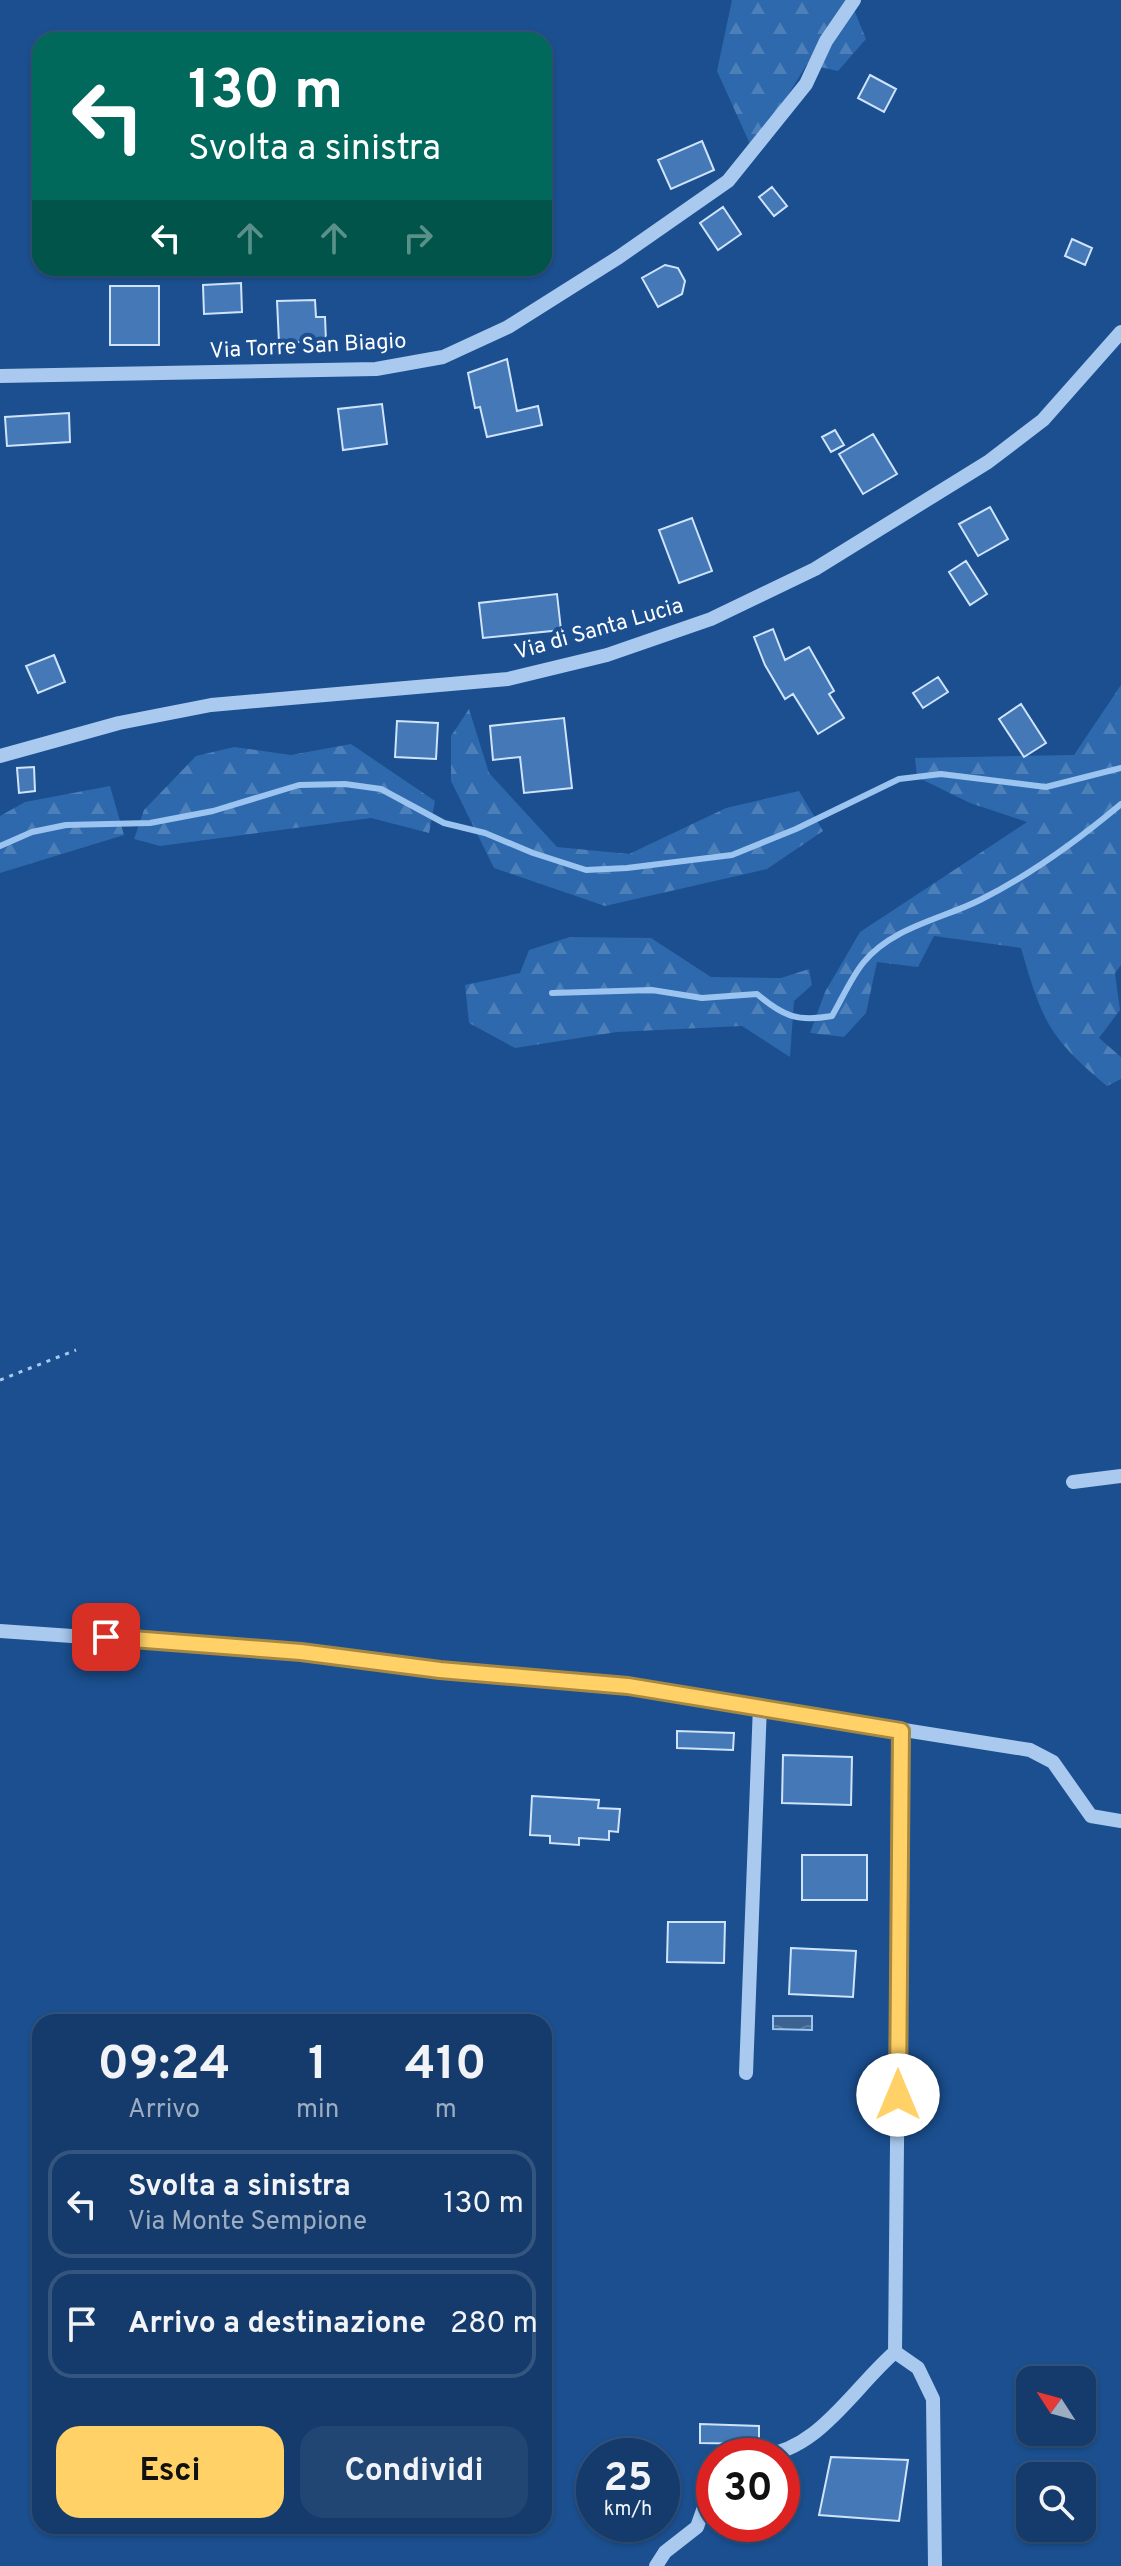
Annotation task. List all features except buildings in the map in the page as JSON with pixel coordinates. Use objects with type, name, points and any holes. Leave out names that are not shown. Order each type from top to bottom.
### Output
[{"type":"street","name":"Via Torre San Biagio","points":[[0,376],[376,369],[413,364],[458,351],[551,302],[728,181],[806,84],[826,41],[854,0]]},
{"type":"street","name":"Via di Santa Lucia","points":[[0,756],[119,723],[201,707],[508,679],[607,655],[688,628],[788,583],[968,476],[1043,420],[1121,332]]},
{"type":"street","points":[[1073,1482],[1121,1476]]},
{"type":"street","points":[[0,1631],[301,1652],[440,1670],[628,1686],[1030,1750],[1053,1762],[1091,1816],[1121,1821]]},
{"type":"street","points":[[746,2073],[760,1705]]},
{"type":"street","points":[[800,2442],[811,2435],[895,2352],[901,1731]]},
{"type":"street","points":[[895,2352],[918,2368],[933,2399],[935,2566]]},
{"type":"street","points":[[656,2566],[665,2552],[696,2528]]},
{"type":"path","points":[[0,1380],[76,1350]]},
{"type":"green space","points":[[732,0],[850,0],[866,39],[838,71],[807,64],[767,129],[750,144],[717,71]]},
{"type":"green space","points":[[1121,685],[1121,965],[1115,973],[1120,1010],[1099,1038],[1121,1057],[1121,1079],[1107,1086],[1059,1040],[1042,1010],[1021,948],[934,936],[918,967],[877,962],[866,1013],[844,1037],[810,1033],[825,992],[860,932],[1027,822],[970,803],[917,777],[915,758],[1074,755]]},
{"type":"green space","points":[[469,709],[489,773],[557,847],[629,854],[726,808],[799,791],[823,831],[767,869],[605,906],[494,868],[451,781],[451,736]]},
{"type":"green space","points":[[351,744],[435,801],[429,833],[371,818],[160,846],[134,839],[144,810],[196,756],[234,747],[291,755]]},
{"type":"green space","points":[[110,786],[124,835],[0,873],[0,816],[25,802]]},
{"type":"green space","points":[[570,937],[651,938],[711,977],[781,978],[809,969],[812,985],[794,1001],[790,1057],[742,1026],[617,1032],[515,1048],[469,1023],[465,985],[520,973],[529,950]]},
{"type":"water","points":[[773,2016],[812,2016],[812,2030],[773,2029]]},
{"type":"waterway","points":[[0,846],[32,832],[66,825],[150,823],[213,811],[299,785],[345,784],[381,789],[444,823],[485,833],[586,870],[627,868],[732,855],[796,829],[899,779],[941,774],[1046,787],[1121,768]]},
{"type":"waterway","points":[[552,993],[652,990],[702,998],[757,994],[792,1016],[832,1016],[863,963],[888,941],[918,925],[980,900],[1018,879],[1071,844],[1121,804]]},
{"type":"route","points":[[106,1637],[301,1652],[440,1670],[628,1686],[760,1705],[901,1731],[898,2095]]}]
